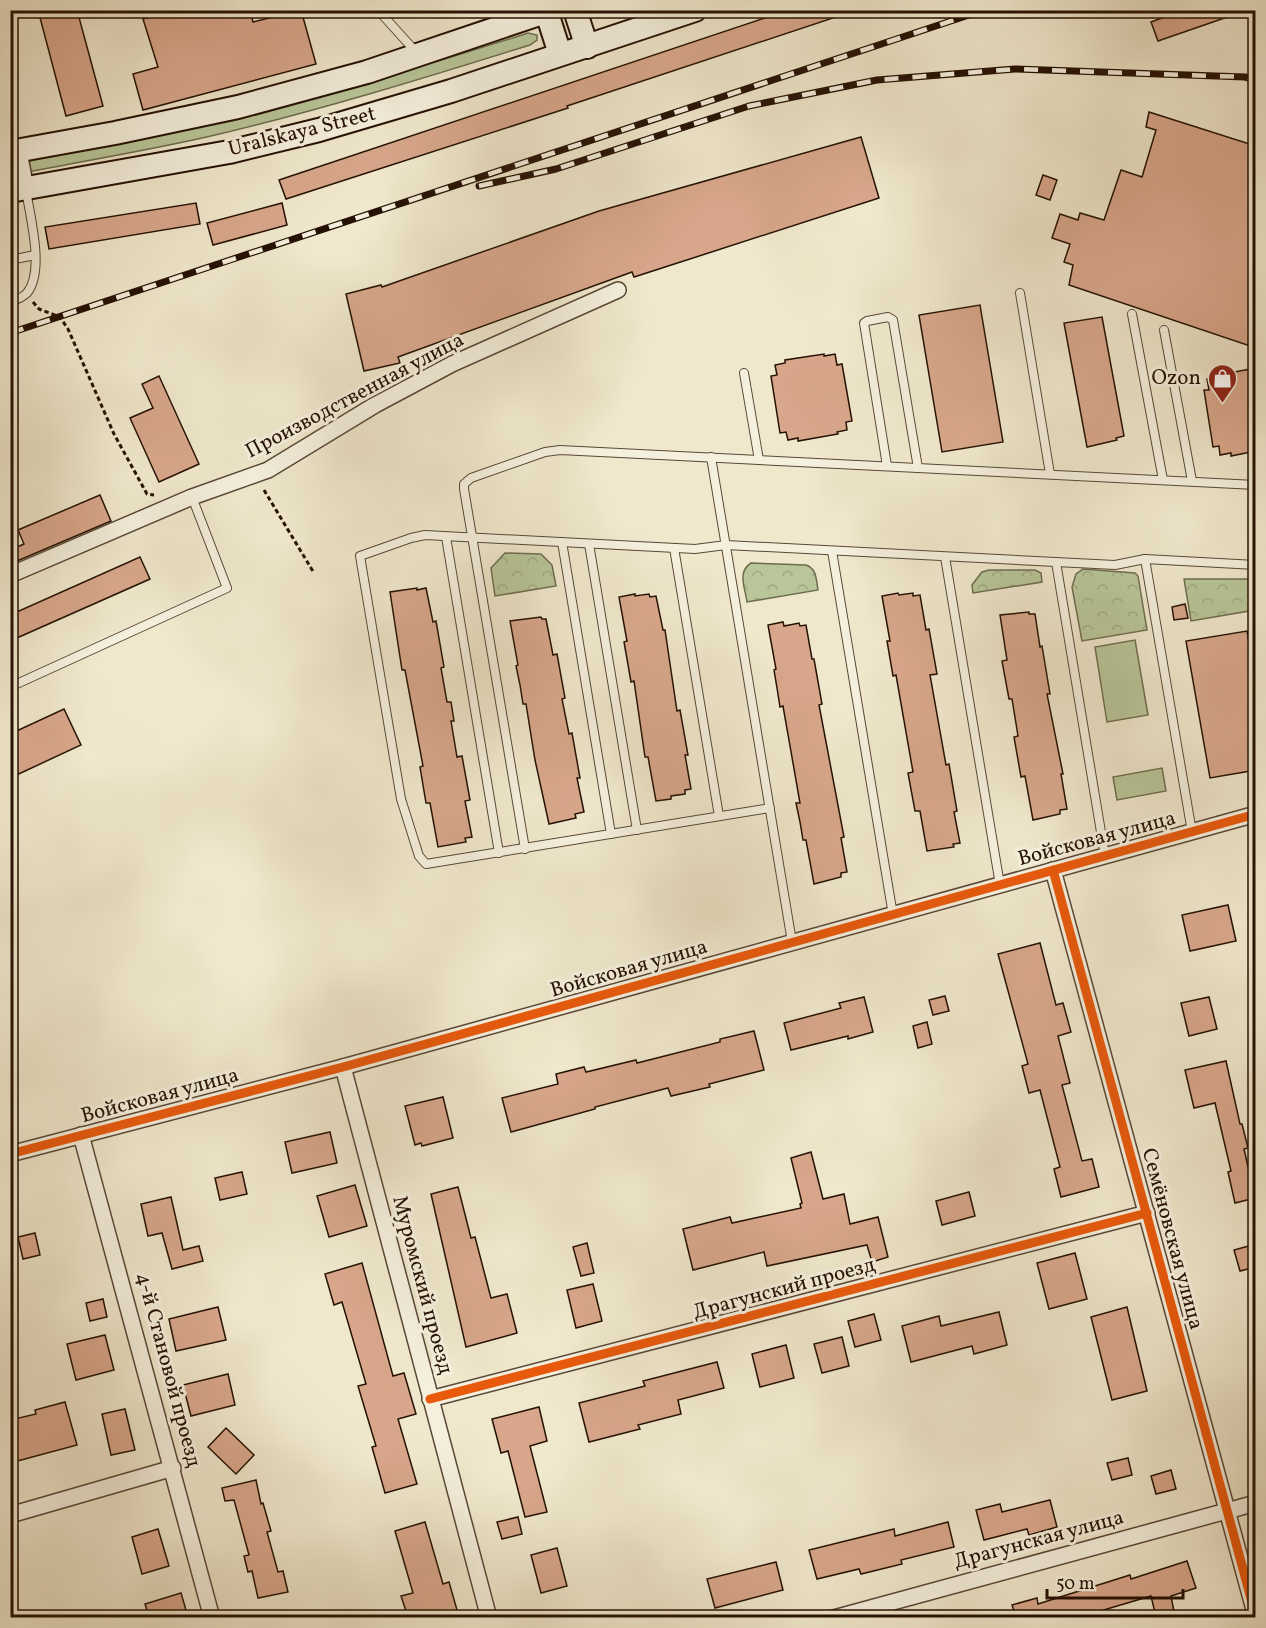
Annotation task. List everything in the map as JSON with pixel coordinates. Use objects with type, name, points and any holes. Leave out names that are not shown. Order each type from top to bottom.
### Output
[{"type":"main road","points":[[575,10],[587,47]]},
{"type":"main road","name":"Uralskaya Street","points":[[18,190],[229,152],[319,130],[451,91],[695,10]]},
{"type":"main road","name":"Uralskaya Street","points":[[15,151],[237,107],[419,55],[548,11]]},
{"type":"main road","points":[[548,11],[560,54]]},
{"type":"street","points":[[15,151],[18,190]]},
{"type":"street","name":"Производственная улица","points":[[10,575],[192,497],[268,470],[375,405],[452,364],[618,290]]},
{"type":"street","name":"Войсковая улица","points":[[10,1154],[343,1067],[1256,814]]},
{"type":"street","name":"Семёновская улица","points":[[1053,870],[1256,1617]]},
{"type":"street","name":"Муромский проезд","points":[[343,1067],[489,1617]]},
{"type":"street","name":"4-й Становой проезд","points":[[81,1135],[212,1617]]},
{"type":"street","name":"Драгунский проезд","points":[[430,1399],[1147,1213]]},
{"type":"street","points":[[10,1515],[173,1468]]},
{"type":"street","name":"Драгунская улица","points":[[834,1617],[1256,1503]]},
{"type":"lane","points":[[378,10],[419,55]]},
{"type":"lane","points":[[10,302],[26,295],[34,280],[35,255],[18,190]]},
{"type":"lane","points":[[10,260],[35,255]]},
{"type":"lane","points":[[1020,293],[1050,474]]},
{"type":"lane","points":[[1132,315],[1163,480]]},
{"type":"lane","points":[[887,466],[864,323],[888,317],[893,320],[918,468]]},
{"type":"lane","points":[[1164,330],[1192,481]]},
{"type":"lane","points":[[744,373],[759,460]]},
{"type":"lane","points":[[525,849],[464,489],[467,481],[545,452],[560,450],[1256,484]]},
{"type":"lane","points":[[711,457],[792,942]]},
{"type":"lane","points":[[10,687],[227,588],[192,497]]},
{"type":"lane","points":[[770,808],[426,864],[418,856],[401,800],[360,556],[418,536],[695,549],[726,545],[1115,565],[1146,559],[1256,565]]},
{"type":"lane","points":[[446,537],[499,853]]},
{"type":"lane","points":[[562,542],[611,834]]},
{"type":"lane","points":[[589,544],[637,830]]},
{"type":"lane","points":[[674,548],[719,816]]},
{"type":"lane","points":[[832,551],[893,915]]},
{"type":"lane","points":[[945,556],[1000,885]]},
{"type":"lane","points":[[1146,559],[1192,832]]},
{"type":"lane","points":[[1056,562],[1105,856]]},
{"type":"path","points":[[26,295],[39,309],[60,317],[68,329],[114,434],[147,494],[161,493]]},
{"type":"path","points":[[255,475],[314,573]]},
{"type":"green space","points":[[528,33],[537,35],[537,40],[530,45],[331,105],[188,141],[28,172],[26,161],[143,138],[313,97]]},
{"type":"green space","points":[[505,553],[541,554],[552,565],[556,586],[495,596],[491,568]]},
{"type":"green space","points":[[751,563],[806,565],[814,572],[818,590],[747,602],[743,575]]},
{"type":"green space","points":[[1083,569],[1135,573],[1138,576],[1147,630],[1082,641],[1072,587],[1076,574]]},
{"type":"green space","points":[[1035,570],[1041,573],[1042,582],[973,593],[972,585],[982,572]]},
{"type":"green space","points":[[1184,579],[1249,579],[1255,581],[1255,610],[1191,621]]},
{"type":"green space","points":[[1135,640],[1148,715],[1107,722],[1095,647]]},
{"type":"green space","points":[[1162,768],[1166,791],[1117,800],[1113,777]]},
{"type":"building","points":[[38,10],[77,10],[103,106],[66,116]]},
{"type":"building","points":[[171,10],[250,11],[253,22],[301,10],[316,64],[143,110],[133,74],[158,67],[143,19]]},
{"type":"building","points":[[789,10],[848,10],[848,13],[567,106],[568,108],[286,199],[279,180]]},
{"type":"building","points":[[1172,10],[1238,10],[1239,13],[1158,41],[1151,22],[1173,14]]},
{"type":"building","points":[[1149,112],[1256,146],[1256,348],[1069,285],[1073,265],[1064,262],[1070,244],[1052,238],[1060,214],[1078,220],[1080,213],[1104,220],[1121,170],[1142,177],[1156,130],[1146,127]]},
{"type":"building","points":[[861,137],[879,198],[634,277],[632,272],[398,357],[400,363],[364,371],[346,294],[381,285],[382,287],[599,211]]},
{"type":"building","points":[[1043,175],[1057,180],[1050,200],[1036,195]]},
{"type":"building","points":[[196,203],[200,224],[49,249],[45,227]]},
{"type":"building","points":[[282,203],[287,225],[213,245],[207,223]]},
{"type":"building","points":[[980,305],[1003,442],[942,452],[919,315]]},
{"type":"building","points":[[1102,317],[1124,436],[1116,438],[1117,440],[1087,447],[1064,323]]},
{"type":"building","points":[[824,354],[824,356],[835,354],[837,365],[842,364],[852,421],[846,422],[847,430],[837,432],[838,434],[798,441],[798,438],[788,440],[786,432],[780,433],[771,376],[777,375],[775,365],[785,363],[785,360]]},
{"type":"building","points":[[1256,368],[1256,451],[1231,456],[1231,453],[1220,455],[1219,446],[1213,447],[1204,390],[1209,390],[1207,379]]},
{"type":"building","points":[[159,376],[199,464],[159,482],[130,418],[153,408],[142,384]]},
{"type":"building","points":[[100,495],[111,521],[10,564],[10,550],[24,544],[18,530]]},
{"type":"building","points":[[140,557],[150,579],[10,641],[10,615]]},
{"type":"building","points":[[417,588],[417,590],[426,588],[433,622],[436,621],[447,702],[451,702],[454,721],[451,721],[457,757],[462,756],[470,800],[465,801],[472,837],[465,838],[466,842],[438,847],[430,803],[426,803],[420,767],[423,766],[405,670],[402,670],[390,592]]},
{"type":"building","points":[[898,593],[899,595],[913,593],[913,596],[920,595],[926,630],[929,629],[937,674],[930,675],[946,765],[949,764],[957,811],[954,812],[960,843],[953,844],[954,847],[927,851],[920,811],[915,811],[908,773],[913,772],[896,675],[893,676],[882,596]]},
{"type":"building","points":[[635,594],[635,596],[649,594],[650,597],[656,596],[663,630],[665,630],[677,711],[680,710],[688,755],[685,755],[691,789],[685,790],[685,794],[671,796],[671,799],[656,801],[648,757],[645,757],[634,681],[631,682],[619,597]]},
{"type":"building","points":[[1185,604],[1188,618],[1174,620],[1172,607]]},
{"type":"building","points":[[1029,612],[1029,614],[1035,614],[1040,647],[1042,646],[1050,694],[1047,694],[1063,774],[1061,774],[1067,809],[1060,810],[1060,814],[1033,820],[1025,776],[1021,777],[1014,737],[1018,736],[1012,699],[1009,699],[1002,661],[1007,660],[1000,615]]},
{"type":"building","points":[[541,617],[546,619],[553,655],[557,654],[565,698],[562,699],[569,734],[572,733],[580,778],[577,778],[584,812],[575,814],[576,818],[549,824],[526,704],[523,704],[510,621]]},
{"type":"building","points":[[783,622],[784,626],[799,623],[800,626],[806,625],[812,659],[814,659],[822,704],[819,705],[844,837],[841,838],[847,872],[841,873],[841,877],[814,884],[796,803],[800,803],[783,706],[780,707],[768,625]]},
{"type":"building","points":[[1247,631],[1256,684],[1256,770],[1210,778],[1186,641]]},
{"type":"building","points":[[64,709],[81,745],[10,778],[10,734]]},
{"type":"building","points":[[1228,905],[1236,941],[1190,951],[1182,915]]},
{"type":"building","points":[[1040,943],[1056,1005],[1063,1003],[1071,1032],[1058,1036],[1070,1083],[1062,1085],[1082,1161],[1092,1159],[1099,1187],[1061,1197],[1054,1169],[1060,1167],[1040,1090],[1029,1093],[1022,1066],[1028,1064],[998,954]]},
{"type":"building","points":[[945,996],[949,1011],[933,1015],[929,1000]]},
{"type":"building","points":[[864,997],[873,1032],[791,1050],[784,1023],[841,1008],[839,1003]]},
{"type":"building","points":[[1209,997],[1217,1029],[1189,1036],[1181,1003]]},
{"type":"building","points":[[927,1022],[932,1044],[918,1048],[913,1026]]},
{"type":"building","points":[[754,1031],[764,1070],[709,1084],[710,1087],[671,1096],[668,1088],[511,1132],[502,1098],[558,1084],[556,1074],[584,1067],[586,1072],[636,1060],[637,1063]]},
{"type":"building","points":[[1226,1061],[1240,1124],[1242,1124],[1248,1148],[1244,1149],[1255,1198],[1235,1203],[1228,1172],[1231,1171],[1215,1103],[1194,1108],[1185,1070]]},
{"type":"building","points":[[443,1097],[453,1138],[422,1146],[421,1143],[415,1145],[405,1106]]},
{"type":"building","points":[[330,1132],[337,1163],[292,1173],[285,1142]]},
{"type":"building","points":[[811,1152],[823,1199],[844,1194],[850,1224],[878,1217],[888,1257],[872,1262],[867,1245],[767,1266],[764,1252],[693,1270],[683,1229],[730,1217],[732,1223],[801,1208],[802,1203],[791,1158]]},
{"type":"building","points":[[242,1172],[247,1194],[220,1200],[215,1178]]},
{"type":"building","points":[[355,1185],[367,1226],[329,1237],[317,1196]]},
{"type":"building","points":[[458,1187],[471,1238],[475,1237],[491,1298],[507,1294],[517,1333],[466,1347],[431,1194]]},
{"type":"building","points":[[969,1192],[975,1216],[942,1225],[936,1201]]},
{"type":"building","points":[[171,1197],[183,1250],[199,1246],[203,1261],[172,1269],[162,1233],[148,1236],[141,1204]]},
{"type":"building","points":[[35,1233],[40,1255],[23,1259],[18,1237]]},
{"type":"building","points":[[587,1243],[594,1273],[581,1276],[573,1247]]},
{"type":"building","points":[[1256,1244],[1256,1267],[1240,1271],[1234,1250]]},
{"type":"building","points":[[1075,1253],[1087,1299],[1049,1309],[1037,1263]]},
{"type":"building","points":[[362,1263],[393,1376],[404,1373],[416,1414],[398,1419],[417,1484],[385,1493],[372,1447],[376,1446],[358,1386],[366,1384],[342,1302],[334,1305],[325,1274]]},
{"type":"building","points":[[593,1284],[602,1321],[576,1328],[567,1290]]},
{"type":"building","points":[[103,1299],[107,1317],[90,1321],[86,1303]]},
{"type":"building","points":[[218,1307],[226,1340],[176,1351],[169,1319]]},
{"type":"building","points":[[1127,1307],[1147,1391],[1112,1400],[1091,1317]]},
{"type":"building","points":[[999,1312],[1007,1345],[974,1354],[972,1346],[911,1362],[902,1326],[939,1316],[941,1326]]},
{"type":"building","points":[[874,1314],[881,1340],[855,1347],[848,1321]]},
{"type":"building","points":[[105,1335],[114,1370],[76,1380],[67,1344]]},
{"type":"building","points":[[842,1337],[849,1366],[822,1373],[814,1344]]},
{"type":"building","points":[[786,1345],[794,1378],[760,1387],[752,1354]]},
{"type":"building","points":[[717,1362],[724,1388],[678,1400],[681,1414],[638,1425],[640,1429],[589,1442],[579,1403],[645,1386],[643,1381]]},
{"type":"building","points":[[228,1374],[235,1405],[191,1416],[183,1385]]},
{"type":"building","points":[[65,1402],[77,1445],[10,1463],[10,1420],[36,1414],[35,1410]]},
{"type":"building","points":[[539,1407],[547,1441],[530,1446],[547,1512],[525,1517],[508,1451],[501,1453],[492,1419]]},
{"type":"building","points":[[125,1409],[135,1450],[111,1455],[102,1414]]},
{"type":"building","points":[[226,1428],[254,1455],[236,1474],[208,1447]]},
{"type":"building","points":[[1128,1458],[1132,1475],[1112,1480],[1107,1463]]},
{"type":"building","points":[[1171,1470],[1176,1489],[1156,1494],[1151,1476]]},
{"type":"building","points":[[256,1480],[261,1504],[263,1503],[271,1531],[267,1532],[278,1572],[283,1571],[288,1592],[258,1598],[252,1571],[248,1572],[244,1556],[249,1555],[234,1500],[225,1501],[222,1488]]},
{"type":"building","points":[[1050,1500],[1057,1527],[1029,1535],[1027,1529],[984,1540],[976,1510],[1000,1504],[1002,1512]]},
{"type":"building","points":[[518,1517],[522,1534],[502,1539],[497,1522]]},
{"type":"building","points":[[425,1522],[443,1584],[449,1582],[459,1617],[408,1617],[401,1596],[413,1593],[395,1531]]},
{"type":"building","points":[[948,1522],[954,1547],[901,1560],[902,1564],[861,1574],[859,1569],[817,1579],[809,1550],[894,1529],[895,1536]]},
{"type":"building","points":[[158,1529],[169,1566],[142,1574],[132,1537]]},
{"type":"building","points":[[557,1548],[567,1586],[541,1593],[531,1555]]},
{"type":"building","points":[[1187,1561],[1196,1588],[1171,1596],[1175,1617],[1156,1617],[1151,1596],[1080,1617],[1006,1617],[1006,1614],[1014,1611],[1012,1605],[1037,1598],[1038,1604],[1130,1575],[1131,1579]]},
{"type":"building","points":[[776,1562],[783,1590],[715,1608],[707,1579]]},
{"type":"building","points":[[181,1593],[188,1617],[149,1617],[145,1604]]},
{"type":"railway","points":[[10,333],[984,10]]},
{"type":"railway","points":[[479,186],[556,169],[749,106],[877,80],[1015,69],[1245,77],[1256,80]]},
{"type":"cycle path","points":[[10,1154],[343,1067],[1256,814]]},
{"type":"cycle path","points":[[1053,870],[1256,1617]]},
{"type":"cycle path","points":[[430,1399],[1147,1213]]},
{"type":"place","name":"Ozon","points":[[1222,404]]}]
